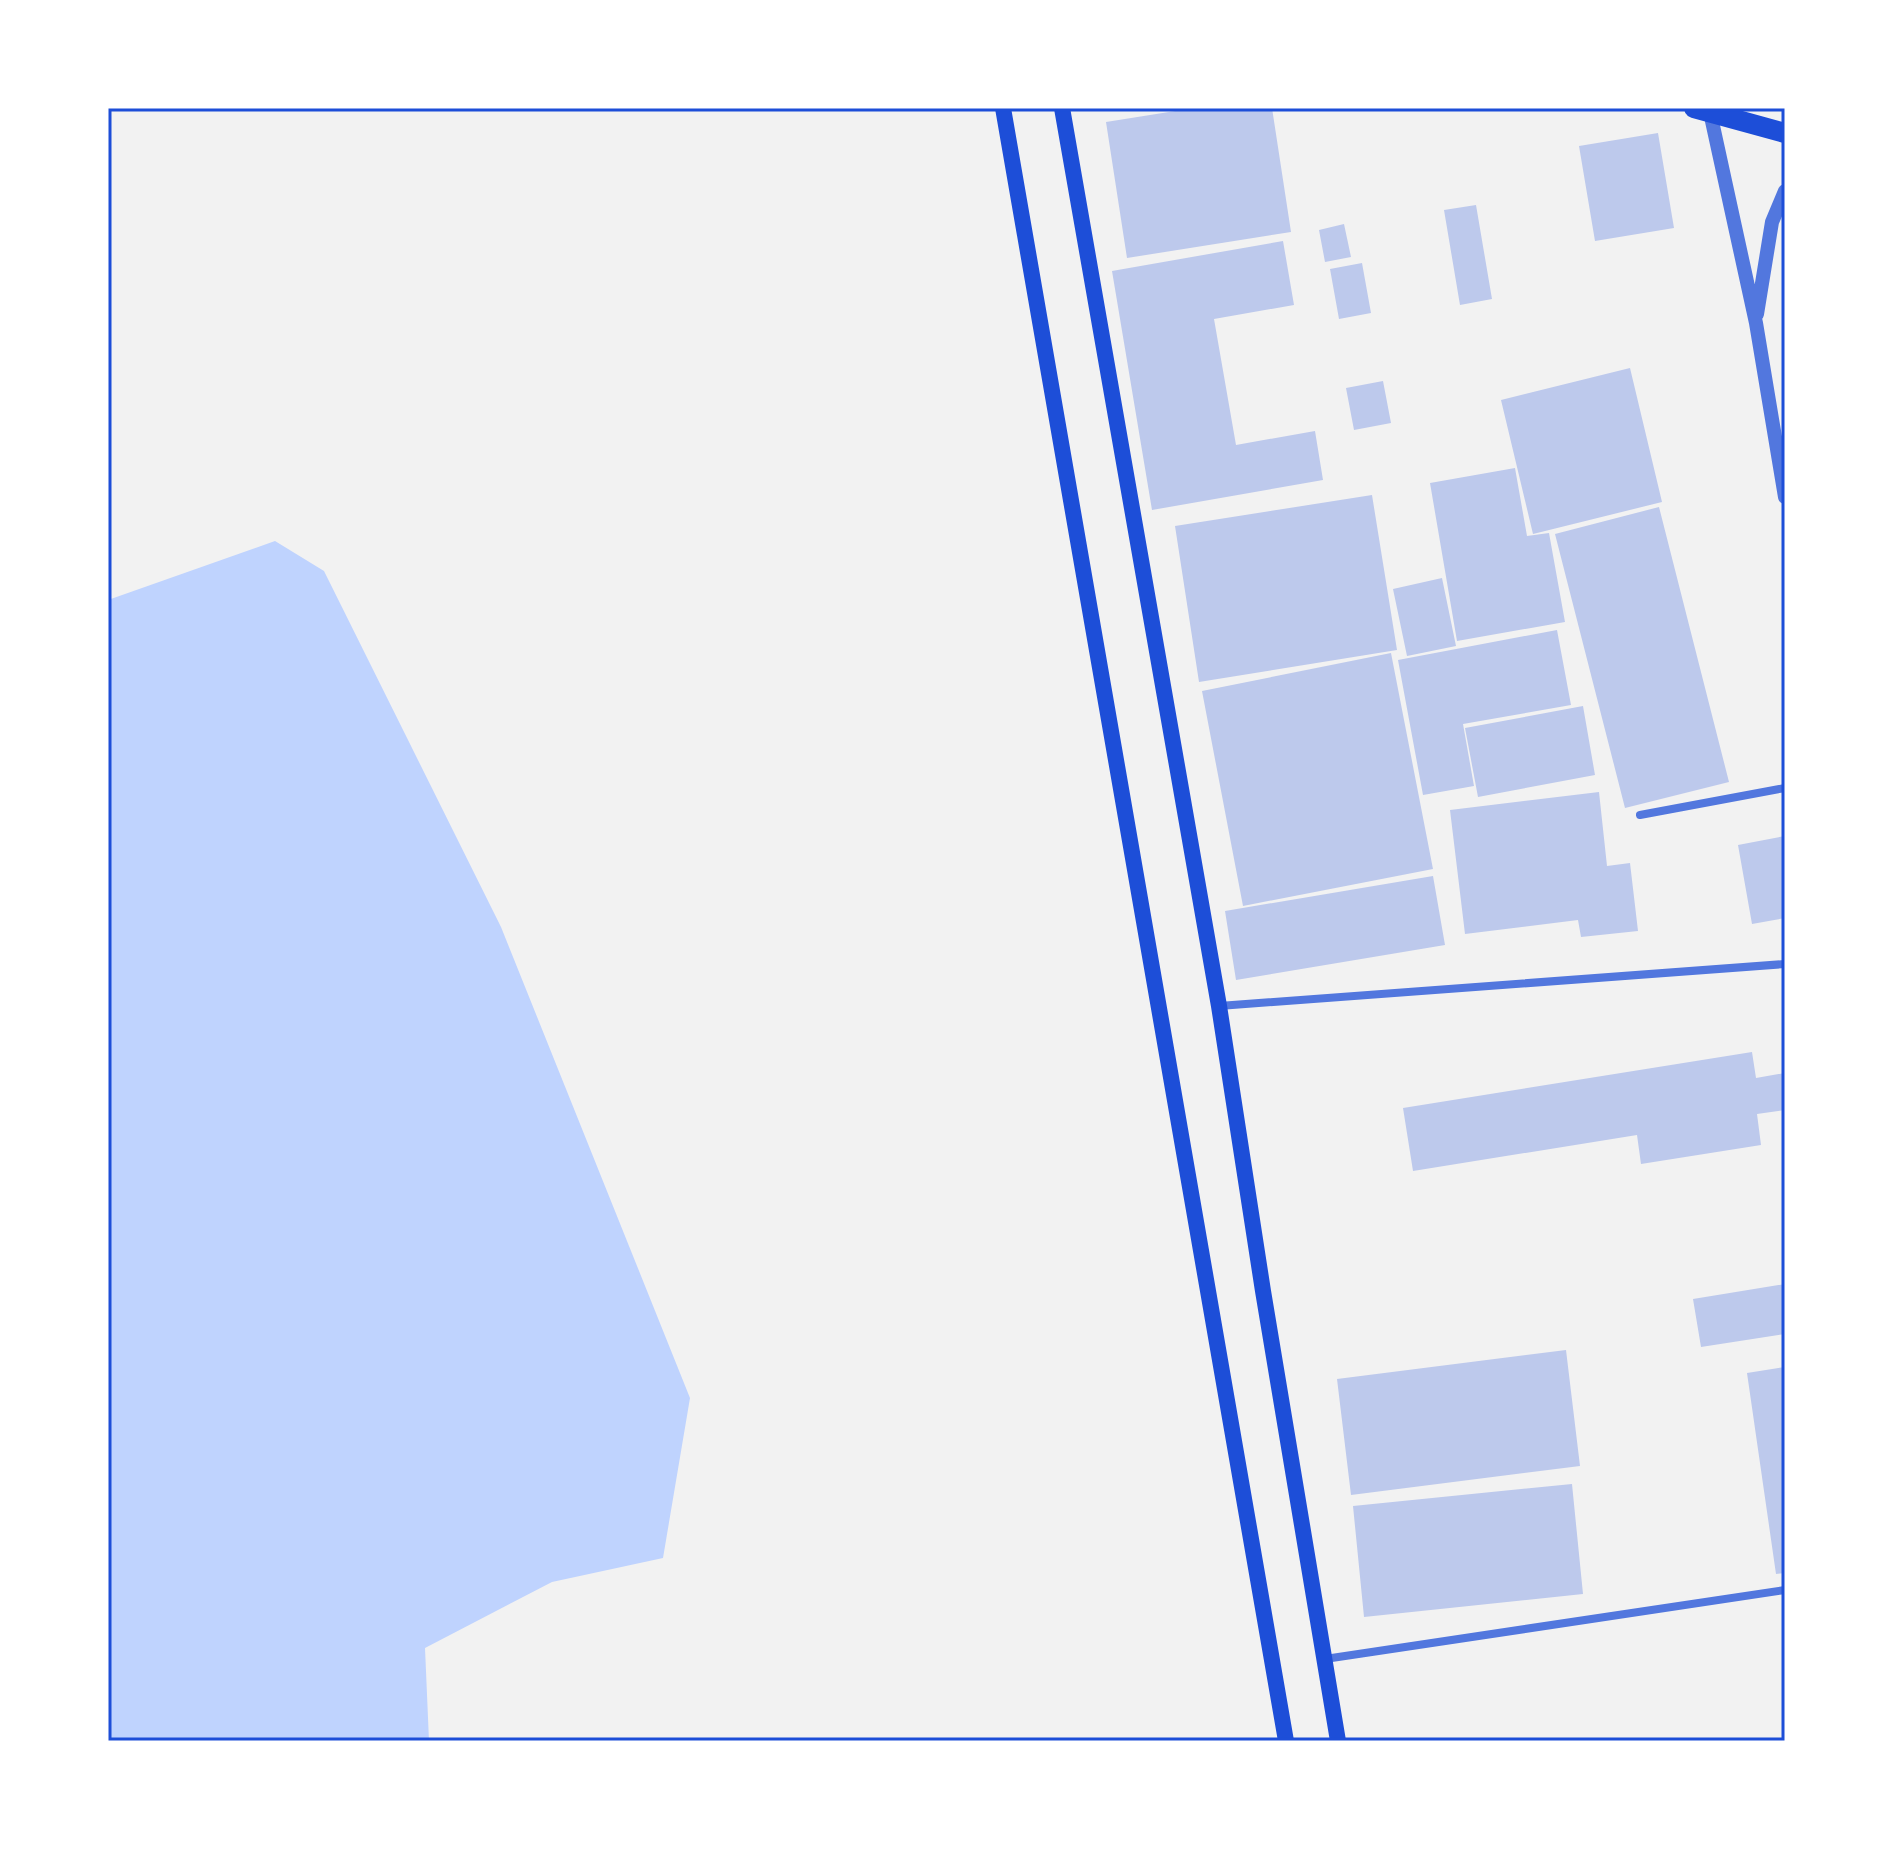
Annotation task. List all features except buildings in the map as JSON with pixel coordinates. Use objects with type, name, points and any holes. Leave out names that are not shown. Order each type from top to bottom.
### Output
[{"type":"main road","points":[[1003,108],[1286,1741]]},
{"type":"main road","points":[[1062,108],[1219,1006],[1338,1741]]},
{"type":"main road","points":[[1702,110],[1785,133]]},
{"type":"street","points":[[1702,110],[1756,323],[1785,497]]},
{"type":"street","points":[[1756,323],[1772,222],[1785,191]]},
{"type":"street","points":[[1640,815],[1785,788]]},
{"type":"street","points":[[1219,1006],[1785,964]]},
{"type":"street","points":[[1324,1659],[1785,1590]]},
{"type":"water","points":[[275,541],[324,571],[501,927],[690,1398],[663,1558],[552,1582],[425,1648],[429,1741],[108,1741],[108,600]]}]
